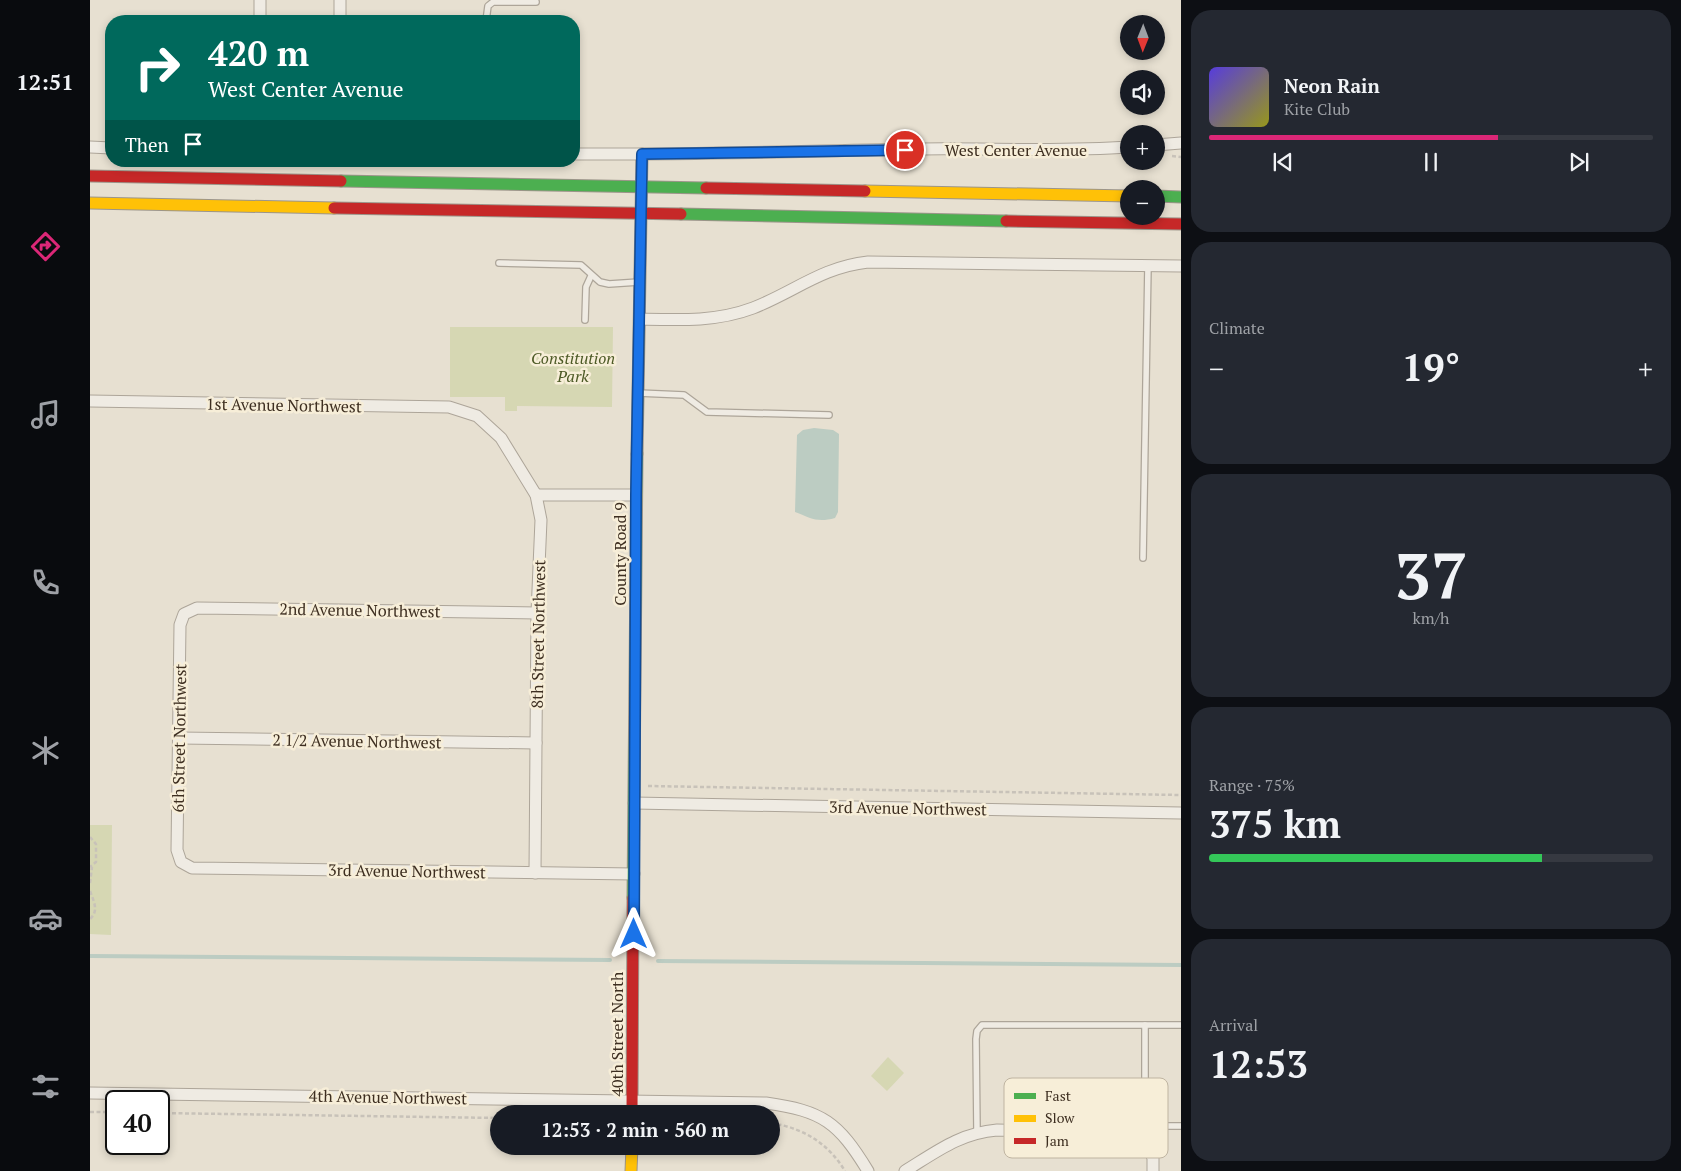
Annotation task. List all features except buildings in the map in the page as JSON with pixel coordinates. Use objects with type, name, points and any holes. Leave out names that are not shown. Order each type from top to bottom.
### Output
[{"type":"main road","name":"County Road 9","points":[[634,954],[636,495],[643,188],[642,154]]},
{"type":"main road","points":[[90,176],[1120,196]]},
{"type":"main road","points":[[1165,196],[1181,197]]},
{"type":"main road","points":[[90,203],[1181,224]]},
{"type":"main road","name":"40th Street North","points":[[633,1105],[634,954]]},
{"type":"main road","points":[[631,1171],[632,1155]]},
{"type":"street","points":[[260,0],[260,15]]},
{"type":"street","points":[[340,0],[340,15]]},
{"type":"street","points":[[1165,144],[1181,143]]},
{"type":"street","points":[[90,147],[105,148]]},
{"type":"street","name":"West Center Avenue","points":[[580,154],[923,149],[1083,151],[1120,148]]},
{"type":"street","points":[[640,319],[685,321],[730,316],[772,299],[827,271],[862,262],[1181,266]]},
{"type":"street","name":"1st Avenue Northwest","points":[[90,401],[449,408],[477,416]]},
{"type":"street","name":"8th Street Northwest","points":[[477,416],[501,438],[536,495],[541,520],[537,613],[535,873]]},
{"type":"street","points":[[536,495],[636,495]]},
{"type":"street","name":"2nd Avenue Northwest","points":[[184,614],[197,608],[537,613]]},
{"type":"street","name":"6th Street Northwest","points":[[181,862],[177,850],[180,625],[184,614]]},
{"type":"street","name":"2 1/2 Avenue Northwest","points":[[179,738],[536,743]]},
{"type":"street","name":"3rd Avenue Northwest","points":[[634,803],[1181,813]]},
{"type":"street","name":"3rd Avenue Northwest","points":[[181,862],[192,868],[634,874]]},
{"type":"street","name":"4th Avenue Northwest","points":[[90,1092],[766,1103],[790,1106],[814,1114],[835,1126],[850,1142],[868,1171]]},
{"type":"street","points":[[905,1171],[956,1140],[977,1132],[1004,1130]]},
{"type":"street","points":[[1153,1158],[1153,1171]]},
{"type":"lane","points":[[487,15],[488,6],[493,2],[536,2]]},
{"type":"lane","points":[[499,263],[581,265],[591,276],[600,282],[609,284],[641,282]]},
{"type":"lane","points":[[1143,558],[1148,265]]},
{"type":"lane","points":[[585,320],[586,287],[591,276]]},
{"type":"lane","points":[[638,393],[684,395],[707,412],[829,415]]},
{"type":"lane","points":[[977,1132],[976,1039],[982,1025],[1181,1024]]},
{"type":"lane","points":[[1145,1025],[1145,1078]]},
{"type":"lane","points":[[1168,1126],[1181,1126]]},
{"type":"path","points":[[634,786],[1181,795]]},
{"type":"path","points":[[90,838],[96,844],[96,862],[91,867],[90,883]]},
{"type":"path","points":[[90,891],[96,908],[95,914],[90,919]]},
{"type":"path","points":[[90,1112],[105,1112]]},
{"type":"path","points":[[170,1113],[490,1118]]},
{"type":"path","points":[[780,1125],[799,1130],[814,1138],[832,1152],[845,1171]]},
{"type":"green space","name":"Constitution Park","points":[[450,327],[613,327],[612,407],[517,406],[517,411],[505,411],[505,397],[450,397]]},
{"type":"green space","points":[[90,825],[112,825],[111,935],[90,934]]},
{"type":"green space","points":[[888,1057],[904,1073],[887,1091],[871,1076]]},
{"type":"shaded area","points":[[814,428],[833,430],[839,434],[838,512],[835,518],[823,520],[814,519],[795,512],[797,435],[803,430]]},
{"type":"waterway","points":[[90,956],[610,960]]},
{"type":"waterway","points":[[658,961],[1181,965]]},
{"type":"traffic: fast","points":[[341,181],[706,188]]},
{"type":"traffic: fast","points":[[1165,196],[1181,197]]},
{"type":"traffic: fast","points":[[681,214],[1006,221]]},
{"type":"traffic: fast","points":[[633,898],[637,454]]},
{"type":"traffic: slow","points":[[637,454],[642,154]]},
{"type":"traffic: slow","points":[[865,191],[1120,196]]},
{"type":"traffic: slow","points":[[90,203],[334,208]]},
{"type":"traffic: slow","points":[[631,1171],[632,1155]]},
{"type":"traffic: jam","points":[[90,176],[341,181]]},
{"type":"traffic: jam","points":[[706,188],[865,191]]},
{"type":"traffic: jam","points":[[334,208],[681,214]]},
{"type":"traffic: jam","points":[[1006,221],[1181,224]]},
{"type":"traffic: jam","points":[[632,1105],[633,898]]},
{"type":"route","points":[[634,934],[636,495],[642,154],[905,150]]}]
